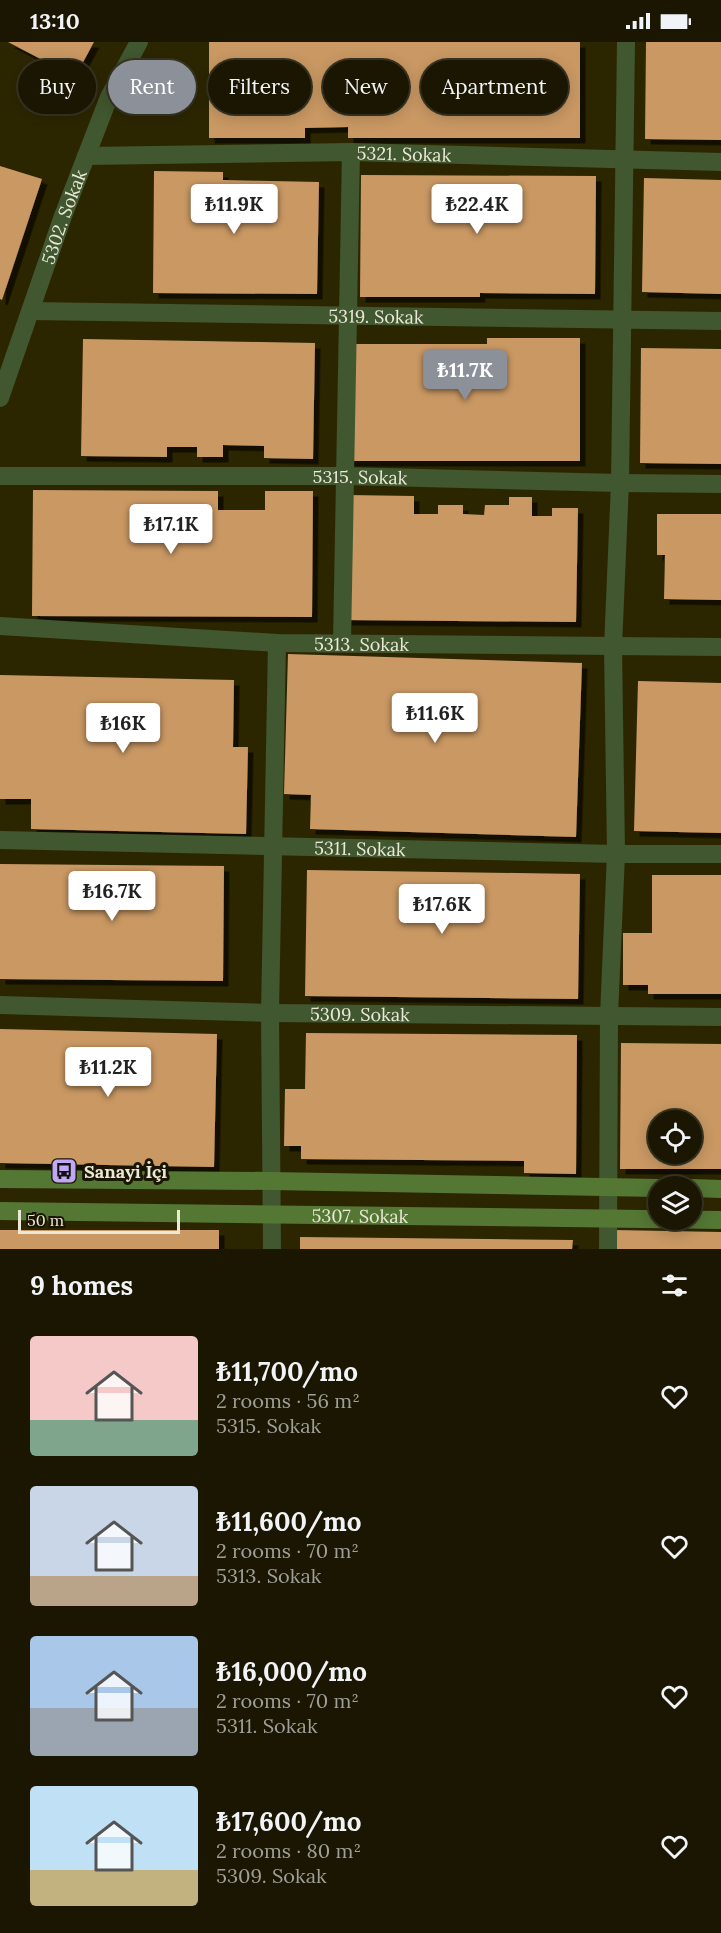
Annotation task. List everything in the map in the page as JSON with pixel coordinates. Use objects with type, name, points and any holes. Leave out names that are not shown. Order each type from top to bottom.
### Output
[{"type":"street","name":"5302. Sokak","points":[[0,398],[86,156],[109,98],[139,42]]},
{"type":"street","points":[[608,1249],[609,1016],[616,854],[613,646],[620,483],[626,42]]},
{"type":"street","name":"5321. Sokak","points":[[86,156],[351,152],[721,162]]},
{"type":"street","points":[[342,643],[351,152]]},
{"type":"street","name":"5319. Sokak","points":[[32,310],[721,321]]},
{"type":"street","name":"5315. Sokak","points":[[0,476],[344,476],[721,484]]},
{"type":"street","name":"5313. Sokak","points":[[0,626],[276,643],[721,647]]},
{"type":"street","points":[[272,1249],[270,1013],[276,643]]},
{"type":"street","name":"5311. Sokak","points":[[0,840],[616,854],[721,854]]},
{"type":"street","name":"5309. Sokak","points":[[0,1005],[270,1013],[721,1017]]},
{"type":"street","name":"5307. Sokak","points":[[0,1179],[648,1188]]},
{"type":"street","points":[[702,1188],[721,1189]]},
{"type":"street","name":"5307. Sokak","points":[[0,1211],[721,1220]]},
{"type":"shaded area","points":[[0,42],[721,42],[721,1249],[0,1249]]},
{"type":"building","points":[[8,42],[94,42],[84,60],[42,60]]},
{"type":"building","points":[[209,42],[580,42],[580,138],[348,138],[348,127],[305,128],[305,138],[209,138],[209,114],[311,114],[311,60],[209,60]]},
{"type":"building","points":[[646,42],[721,42],[721,140],[645,139]]},
{"type":"building","points":[[0,166],[42,179],[2,300],[0,299]]},
{"type":"building","points":[[154,171],[223,172],[223,180],[319,182],[317,294],[153,293]]},
{"type":"building","points":[[361,175],[596,176],[595,294],[480,293],[480,297],[360,297]]},
{"type":"building","points":[[644,178],[721,180],[721,294],[642,292]]},
{"type":"building","points":[[487,338],[580,338],[580,461],[348,461],[348,344],[487,344]]},
{"type":"building","points":[[83,339],[315,343],[313,459],[264,458],[264,446],[223,445],[223,457],[197,457],[197,447],[167,447],[167,457],[81,456]]},
{"type":"building","points":[[641,348],[721,349],[721,464],[640,463]]},
{"type":"building","points":[[33,490],[218,491],[218,510],[265,510],[265,491],[313,491],[312,617],[32,616]]},
{"type":"building","points":[[347,495],[414,496],[414,514],[438,514],[438,505],[463,505],[463,514],[484,515],[485,505],[509,505],[509,497],[532,497],[532,516],[552,516],[552,508],[578,508],[576,622],[346,620]]},
{"type":"building","points":[[657,514],[721,514],[721,600],[664,599],[665,555],[657,555]]},
{"type":"building","points":[[288,654],[582,663],[576,837],[310,829],[311,795],[284,794]]},
{"type":"building","points":[[0,675],[234,680],[233,747],[248,747],[246,834],[31,829],[31,799],[0,799]]},
{"type":"building","points":[[638,681],[721,683],[721,833],[634,831]]},
{"type":"building","points":[[0,864],[224,866],[223,981],[0,979]]},
{"type":"building","points":[[307,870],[580,874],[578,999],[305,996]]},
{"type":"building","points":[[652,875],[721,875],[721,994],[648,994],[648,985],[623,985],[623,933],[652,933]]},
{"type":"building","points":[[0,1029],[217,1034],[214,1167],[0,1163]]},
{"type":"building","points":[[306,1033],[577,1035],[576,1174],[524,1173],[524,1161],[301,1159],[301,1146],[284,1146],[285,1089],[305,1089]]},
{"type":"building","points":[[621,1043],[721,1044],[721,1169],[620,1169]]},
{"type":"building","points":[[0,1230],[219,1230],[219,1249],[0,1249]]},
{"type":"building","points":[[614,1230],[721,1232],[721,1249],[613,1249]]},
{"type":"building","points":[[300,1237],[573,1240],[572,1249],[300,1249]]},
{"type":"place","name":"Sanayi İçi","points":[[64,1171]]}]
